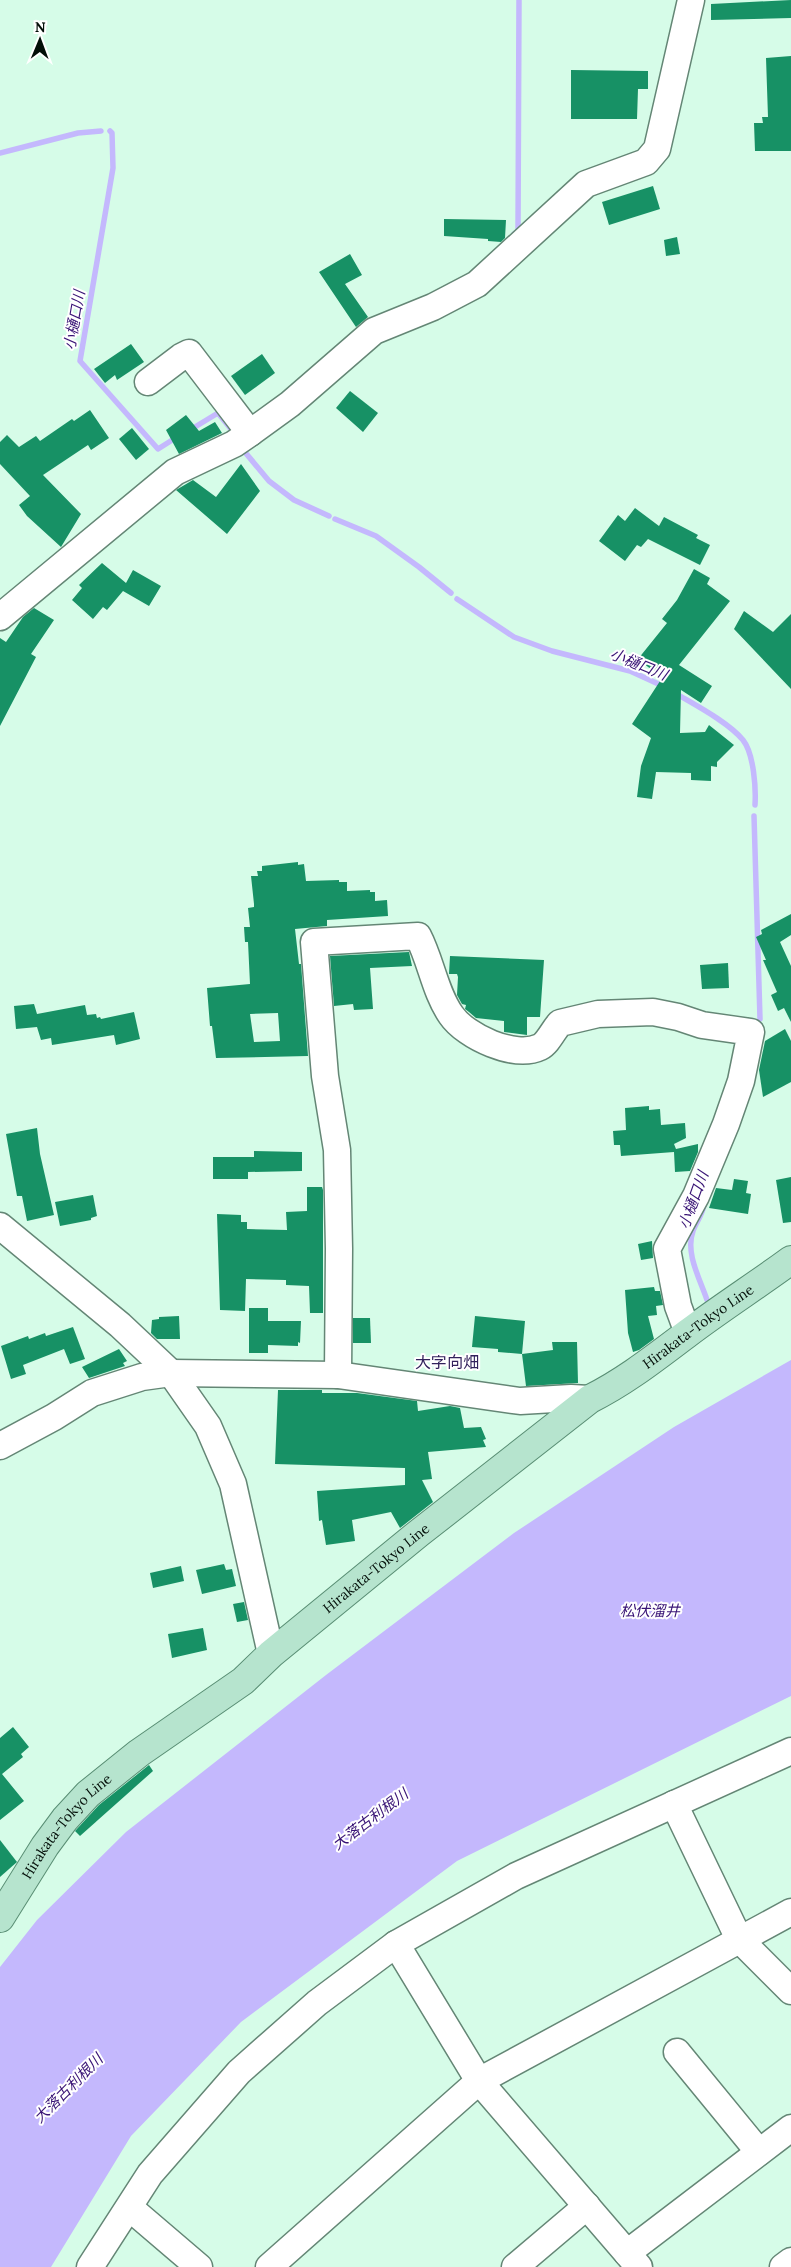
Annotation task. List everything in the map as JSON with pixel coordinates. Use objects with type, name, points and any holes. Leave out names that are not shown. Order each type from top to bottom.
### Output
[{"type":"main road","name":"Hirakata-Tokyo Line","points":[[0,1918],[45,1846],[65,1819],[88,1794],[139,1753],[243,1681],[271,1654],[419,1533],[590,1399],[608,1390],[650,1363],[688,1333],[791,1260]]},
{"type":"street","points":[[0,617],[175,472],[234,444],[250,433],[290,404],[374,331],[433,307],[477,284],[586,184],[599,177],[646,162],[656,149],[691,0]]},
{"type":"street","points":[[148,382],[189,354],[250,433]]},
{"type":"street","points":[[338,1375],[339,1249],[337,1150],[325,1076],[314,942],[418,936],[451,1015],[470,1034],[508,1049],[526,1051],[542,1046],[560,1023],[598,1014],[653,1012],[678,1017],[702,1025],[751,1032],[741,1081],[726,1124],[696,1196],[668,1249],[678,1306],[688,1333]]},
{"type":"street","points":[[0,1226],[120,1325],[171,1374],[208,1426],[233,1484],[271,1654]]},
{"type":"street","points":[[0,1446],[54,1417],[92,1393],[142,1377],[171,1374],[338,1375],[520,1402],[571,1398],[590,1399]]},
{"type":"street","points":[[90,2267],[130,2208],[150,2174],[192,2123],[239,2072],[317,2003],[396,1944],[516,1876],[791,1752]]},
{"type":"street","points":[[674,1804],[739,1939],[791,1991]]},
{"type":"street","points":[[269,2267],[479,2081],[791,1912]]},
{"type":"street","points":[[396,1944],[479,2081],[633,2260],[759,2152],[791,2128]]},
{"type":"street","points":[[677,2052],[759,2152]]},
{"type":"street","points":[[515,2267],[587,2206]]},
{"type":"street","points":[[130,2208],[199,2267]]},
{"type":"street","points":[[783,2267],[791,2261]]},
{"type":"water","name":"松伏溜井","points":[[791,1360],[791,1696],[457,1861],[241,2022],[131,2136],[51,2267],[0,2267],[0,1967],[37,1920],[126,1832],[326,1675],[514,1533],[674,1427]]},
{"type":"building","points":[[791,0],[791,18],[711,20],[711,4]]},
{"type":"building","points":[[791,56],[791,151],[755,151],[754,123],[763,123],[762,117],[768,117],[766,58]]},
{"type":"building","points":[[571,70],[648,71],[648,89],[638,89],[637,119],[571,119]]},
{"type":"building","points":[[653,186],[660,209],[609,225],[602,202]]},
{"type":"building","points":[[444,219],[506,220],[505,238],[501,242],[488,241],[488,239],[444,236]]},
{"type":"building","points":[[677,237],[680,254],[666,256],[664,240]]},
{"type":"building","points":[[350,254],[362,275],[345,284],[368,317],[356,327],[319,272]]},
{"type":"building","points":[[131,344],[144,362],[117,380],[115,375],[105,383],[94,369]]},
{"type":"building","points":[[262,354],[275,373],[245,395],[231,376]]},
{"type":"building","points":[[350,391],[378,413],[363,432],[336,408]]},
{"type":"building","points":[[90,410],[109,438],[91,450],[88,445],[43,475],[81,514],[61,547],[27,516],[19,505],[30,496],[0,464],[0,442],[7,435],[19,447],[36,436],[40,441],[72,419],[74,421]]},
{"type":"building","points":[[186,415],[199,431],[215,422],[222,433],[179,454],[166,430]]},
{"type":"building","points":[[132,428],[149,449],[136,460],[119,439]]},
{"type":"building","points":[[241,464],[260,491],[227,534],[176,490],[193,480],[216,497]]},
{"type":"building","points":[[635,508],[659,526],[664,517],[698,535],[696,538],[710,545],[700,565],[648,539],[641,547],[637,545],[625,561],[599,541],[618,515],[625,521]]},
{"type":"building","points":[[102,563],[126,583],[133,570],[161,586],[149,606],[123,591],[107,610],[103,607],[93,619],[72,600],[82,588],[79,585]]},
{"type":"building","points":[[694,569],[710,578],[707,584],[730,601],[679,665],[712,686],[701,703],[681,690],[680,733],[705,732],[709,725],[734,745],[717,762],[717,767],[711,766],[711,781],[691,780],[691,773],[656,772],[652,799],[637,797],[641,766],[651,738],[632,724],[662,678],[638,659],[667,623],[662,619],[677,600]]},
{"type":"building","points":[[34,608],[54,620],[31,654],[36,657],[0,726],[0,638],[6,642],[23,617]]},
{"type":"building","points":[[744,611],[773,632],[791,614],[791,689],[734,629]]},
{"type":"building","points":[[298,862],[298,865],[304,864],[306,881],[339,880],[339,882],[347,882],[347,891],[370,890],[370,892],[375,892],[375,901],[387,900],[388,916],[327,920],[327,926],[295,929],[299,964],[301,964],[308,1056],[216,1058],[212,1026],[210,1026],[207,988],[250,984],[248,942],[245,942],[244,927],[250,927],[248,908],[254,907],[251,876],[258,876],[257,871],[262,871],[262,866]],"holes":[[[278,1013],[280,1041],[254,1042],[250,1014]]]},
{"type":"building","points":[[791,914],[791,935],[780,942],[791,966],[791,1022],[784,1008],[778,1011],[771,995],[777,992],[763,960],[766,960],[756,937],[762,934],[761,930]]},
{"type":"building","points":[[409,952],[412,966],[370,968],[373,1009],[354,1010],[353,1004],[334,1006],[330,956]]},
{"type":"building","points":[[450,956],[544,960],[540,1017],[527,1017],[527,1035],[504,1032],[504,1021],[476,1018],[465,1009],[466,1005],[462,1004],[457,995],[457,974],[449,974]]},
{"type":"building","points":[[728,963],[729,988],[702,989],[700,965]]},
{"type":"building","points":[[34,1004],[37,1014],[85,1005],[87,1015],[96,1014],[97,1018],[100,1017],[101,1019],[134,1012],[140,1039],[116,1045],[114,1035],[52,1045],[51,1038],[41,1040],[37,1027],[16,1029],[14,1006]]},
{"type":"building","points":[[785,1029],[791,1041],[791,1082],[763,1097],[759,1070],[765,1041]]},
{"type":"building","points":[[649,1106],[649,1110],[660,1109],[661,1125],[685,1123],[686,1138],[674,1144],[676,1149],[698,1144],[698,1152],[690,1171],[675,1172],[674,1152],[621,1156],[620,1145],[614,1145],[613,1131],[626,1130],[625,1108]]},
{"type":"building","points":[[37,1128],[40,1154],[54,1215],[27,1221],[22,1196],[17,1196],[6,1134]]},
{"type":"building","points":[[254,1151],[302,1152],[302,1171],[248,1172],[248,1179],[213,1179],[213,1157],[254,1157]]},
{"type":"building","points":[[791,1177],[791,1222],[783,1223],[776,1180]]},
{"type":"building","points":[[734,1179],[748,1181],[746,1193],[751,1194],[748,1214],[709,1208],[716,1188],[732,1190]]},
{"type":"building","points":[[307,1187],[322,1187],[323,1190],[323,1313],[310,1313],[309,1286],[286,1285],[286,1280],[246,1279],[245,1311],[220,1310],[217,1214],[241,1215],[241,1222],[247,1222],[247,1229],[287,1230],[286,1212],[307,1211]]},
{"type":"building","points":[[93,1195],[97,1216],[91,1218],[91,1220],[60,1226],[55,1202]]},
{"type":"building","points":[[652,1241],[653,1258],[641,1260],[638,1244]]},
{"type":"building","points":[[654,1287],[655,1291],[660,1291],[663,1305],[656,1306],[657,1315],[648,1316],[654,1339],[633,1352],[628,1333],[625,1290]]},
{"type":"building","points":[[249,1308],[268,1308],[268,1321],[301,1321],[300,1343],[298,1342],[298,1346],[268,1345],[268,1353],[249,1353]]},
{"type":"building","points":[[179,1316],[180,1339],[157,1339],[151,1333],[152,1320],[159,1319],[159,1317]]},
{"type":"building","points":[[475,1316],[525,1321],[522,1354],[498,1352],[498,1349],[472,1347]]},
{"type":"building","points":[[353,1318],[370,1318],[371,1343],[353,1343]]},
{"type":"building","points":[[73,1327],[85,1359],[70,1364],[64,1349],[23,1365],[26,1374],[11,1379],[1,1346],[28,1336],[29,1339],[45,1333],[46,1336]]},
{"type":"building","points":[[552,1342],[577,1342],[578,1383],[526,1386],[522,1354],[553,1350]]},
{"type":"building","points":[[119,1349],[127,1361],[123,1363],[125,1366],[89,1378],[82,1367]]},
{"type":"building","points":[[278,1390],[322,1390],[322,1393],[357,1393],[417,1401],[418,1411],[450,1406],[460,1408],[464,1428],[481,1427],[486,1439],[483,1440],[486,1447],[428,1452],[432,1479],[422,1480],[433,1502],[400,1528],[391,1512],[352,1520],[355,1541],[326,1545],[322,1520],[319,1521],[317,1491],[405,1485],[405,1468],[275,1464]]},
{"type":"building","points":[[224,1564],[226,1570],[232,1569],[236,1586],[202,1594],[196,1570]]},
{"type":"building","points":[[181,1566],[184,1581],[153,1588],[150,1573]]},
{"type":"building","points":[[244,1602],[248,1620],[237,1622],[233,1604]]},
{"type":"building","points":[[203,1628],[207,1650],[172,1658],[168,1634]]},
{"type":"building","points":[[13,1727],[29,1747],[21,1754],[23,1757],[2,1774],[24,1801],[0,1820],[0,1738]]},
{"type":"building","points":[[149,1765],[153,1771],[80,1836],[75,1831],[99,1805]]},
{"type":"building","points":[[0,1840],[17,1862],[0,1877]]},
{"type":"waterway","points":[[514,234],[518,231],[519,0]]},
{"type":"waterway","name":"小樋口川","points":[[0,153],[78,133],[101,131]]},
{"type":"waterway","name":"小樋口川","points":[[110,131],[112,133],[113,168],[80,361],[158,449],[177,437]]},
{"type":"waterway","name":"小樋口川","points":[[190,430],[218,413],[235,434]]},
{"type":"waterway","name":"小樋口川","points":[[244,451],[269,481],[294,500],[329,516]]},
{"type":"waterway","name":"小樋口川","points":[[335,519],[376,536],[451,593]]},
{"type":"waterway","name":"小樋口川","points":[[457,599],[514,637],[552,651],[630,671],[665,687]]},
{"type":"waterway","name":"小樋口川","points":[[675,693],[720,720],[743,740],[752,762],[755,781],[755,805]]},
{"type":"waterway","name":"小樋口川","points":[[754,816],[760,1019]]},
{"type":"waterway","name":"小樋口川","points":[[704,1205],[693,1231],[691,1248],[694,1266],[707,1300]]},
{"type":"district","name":"大字向畑","points":[[447,1362]]},
{"type":"water label","name":"大落古利根川","points":[[370,1819]]},
{"type":"water label","name":"大落古利根川","points":[[68,2088]]}]
